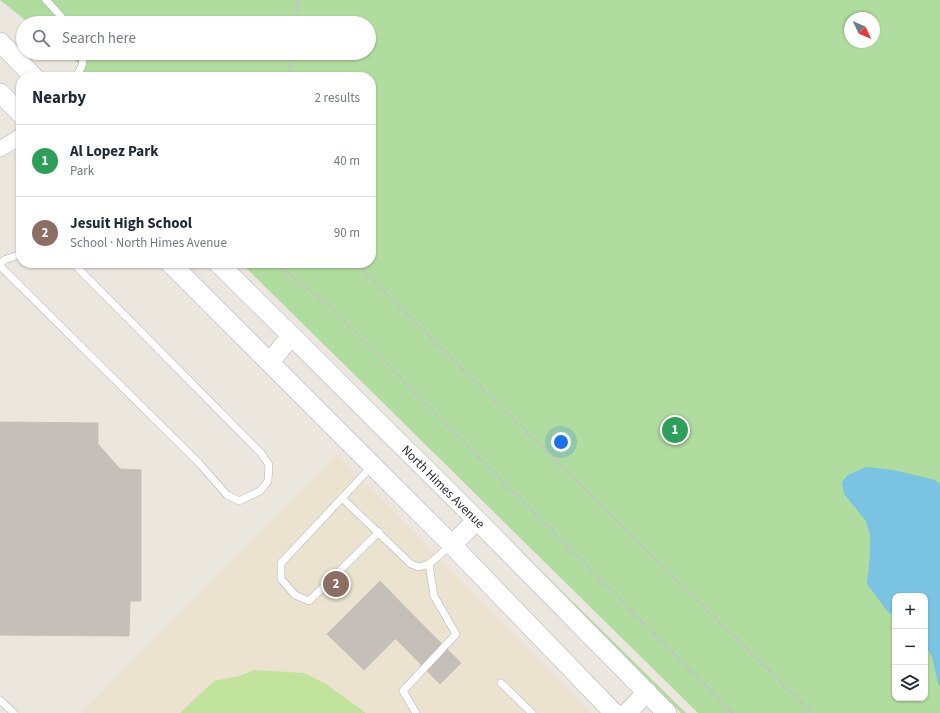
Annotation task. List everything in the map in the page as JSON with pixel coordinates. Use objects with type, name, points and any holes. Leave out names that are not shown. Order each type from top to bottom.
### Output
[{"type":"street","points":[[0,42],[16,58]]},
{"type":"street","points":[[17,60],[29,72]]},
{"type":"street","points":[[0,93],[16,109]]},
{"type":"street","points":[[0,150],[16,139]]},
{"type":"street","points":[[175,268],[452,545],[614,713]]},
{"type":"street","name":"North Himes Avenue","points":[[223,268],[477,520],[667,713]]},
{"type":"street","points":[[270,362],[291,336]]},
{"type":"street","points":[[452,545],[477,520]]},
{"type":"street","points":[[627,713],[646,692]]},
{"type":"lane","points":[[46,0],[61,16]]},
{"type":"lane","points":[[79,72],[83,60]]},
{"type":"lane","points":[[16,256],[4,260],[0,266],[199,463],[227,495],[239,501],[260,491],[268,481],[269,465],[261,453],[78,268]]},
{"type":"lane","points":[[372,466],[281,563],[281,579],[295,594],[309,601],[378,532]]},
{"type":"lane","points":[[342,498],[411,564],[419,568],[429,564],[452,545]]},
{"type":"lane","points":[[416,713],[403,691],[456,634],[434,596],[429,564]]},
{"type":"lane","points":[[500,683],[532,713]]},
{"type":"lane","points":[[0,700],[14,713]]},
{"type":"path","points":[[296,16],[299,0]]},
{"type":"path","points":[[290,72],[291,60]]},
{"type":"path","points":[[281,268],[327,304],[733,713]]},
{"type":"path","points":[[360,268],[812,713]]},
{"type":"shaded area","points":[[337,454],[591,713],[81,713]]},
{"type":"green space","points":[[0,0],[940,0],[940,713],[698,713],[246,268],[376,268],[376,72],[81,72],[82,66],[75,60],[376,60],[376,16],[20,16]]},
{"type":"green space","points":[[518,548],[686,713],[681,713]]},
{"type":"green space","points":[[254,670],[304,673],[326,684],[366,713],[180,713],[214,681],[239,676]]},
{"type":"water","points":[[866,467],[894,470],[935,480],[940,484],[940,687],[932,657],[928,650],[928,593],[892,593],[892,614],[888,612],[867,584],[870,535],[866,521],[844,494],[842,482],[848,475]]},
{"type":"building","points":[[0,422],[98,423],[98,444],[120,469],[141,470],[141,601],[130,601],[129,636],[0,635]]},
{"type":"building","points":[[380,581],[416,618],[364,670],[327,634]]},
{"type":"building","points":[[416,618],[461,663],[440,684],[395,638]]},
{"type":"place","name":"Al Lopez Park","points":[[675,430]]},
{"type":"place","name":"Jesuit High School","points":[[336,584]]}]
